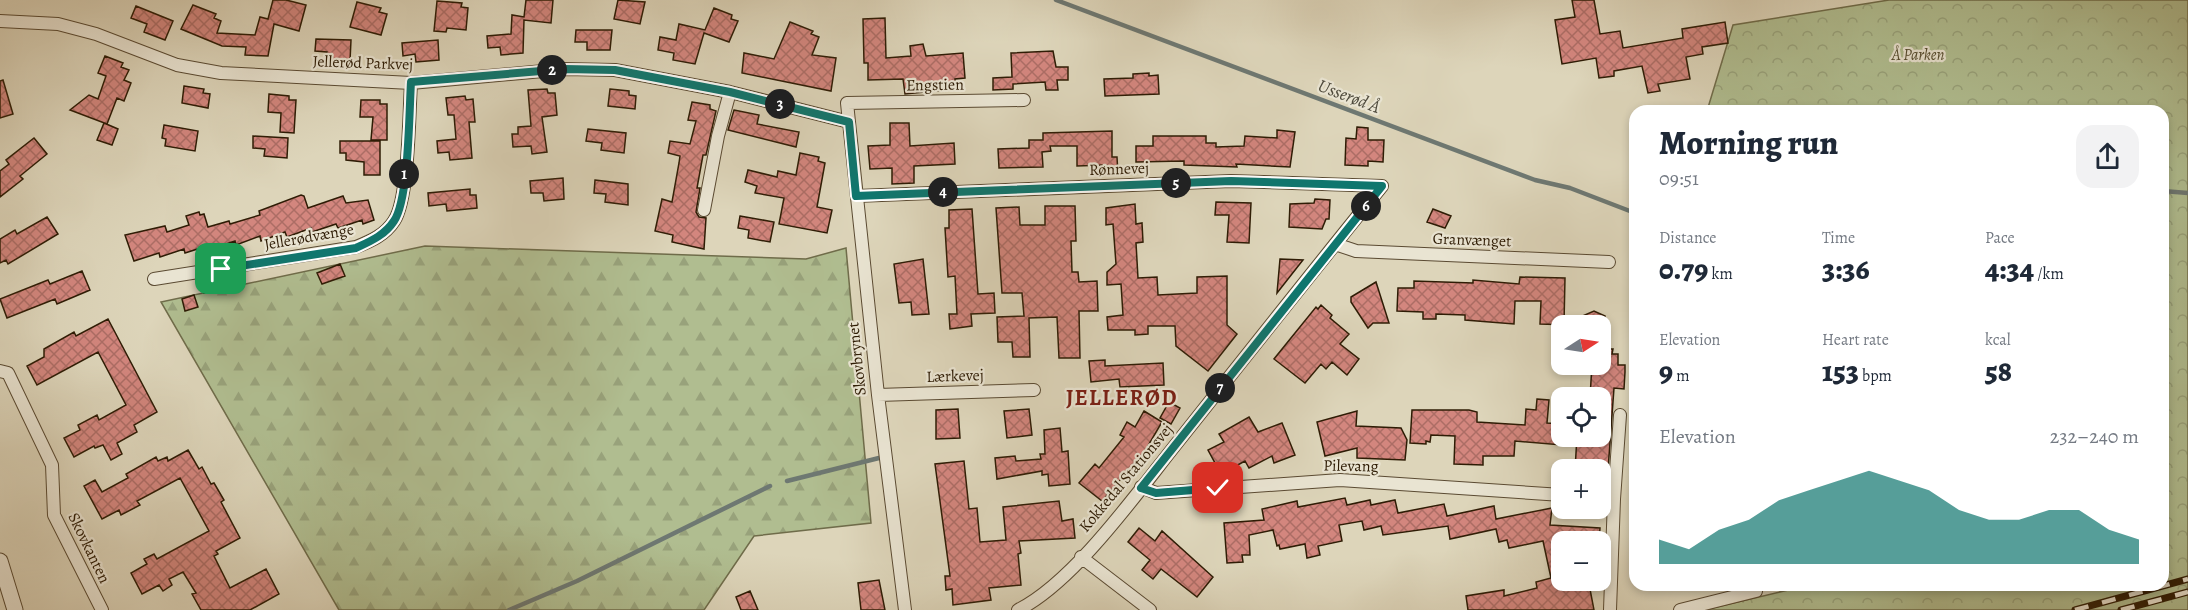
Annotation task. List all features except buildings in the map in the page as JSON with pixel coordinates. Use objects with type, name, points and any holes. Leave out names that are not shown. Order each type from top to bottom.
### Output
[{"type":"street","name":"Jellerød Parkvej","points":[[0,21],[58,24],[96,34],[177,65],[221,74],[411,82],[565,69],[615,70],[730,92],[849,122]]},
{"type":"street","name":"Jellerødvænge","points":[[154,279],[356,248],[377,239],[395,220],[402,196],[411,82]]},
{"type":"street","points":[[704,210],[718,136],[730,92]]},
{"type":"street","name":"Engstien","points":[[848,104],[1024,100]]},
{"type":"street","name":"Skovbrynet","points":[[848,104],[878,395],[905,610]]},
{"type":"street","name":"Rønnevej","points":[[856,196],[1231,181],[1382,186]]},
{"type":"street","name":"Kokkedal Stationsvej","points":[[1017,610],[1048,592],[1141,488],[1382,186]]},
{"type":"street","name":"Granvænget","points":[[1335,244],[1356,251],[1609,262]]},
{"type":"street","name":"Skovkanten","points":[[0,371],[8,373],[52,465],[54,515],[102,610]]},
{"type":"street","name":"Lærkevej","points":[[878,395],[1034,390]]},
{"type":"street","points":[[1610,610],[1620,415]]},
{"type":"street","name":"Pilevang","points":[[1141,488],[1156,493],[1340,480],[1551,494]]},
{"type":"street","points":[[1081,557],[1150,610]]},
{"type":"street","points":[[0,561],[15,610]]},
{"type":"street","points":[[1680,610],[1756,591]]},
{"type":"green space","name":"Å Parken","points":[[1889,0],[2188,0],[2188,610],[1704,610],[1784,591],[2169,591],[2169,105],[1709,105],[1733,25]]},
{"type":"green space","points":[[425,246],[806,259],[846,248],[871,523],[754,536],[704,610],[339,610],[161,302]]},
{"type":"waterway","name":"Usserød Å","points":[[1056,0],[1535,180],[1570,188],[1629,211]]},
{"type":"waterway","name":"Usserød Å","points":[[2169,191],[2188,193]]},
{"type":"waterway","points":[[787,481],[879,458]]},
{"type":"waterway","points":[[509,610],[577,581],[770,486]]},
{"type":"railway","points":[[2169,584],[2188,579]]},
{"type":"railway","points":[[2075,610],[2144,591]]},
{"type":"railway","points":[[2121,610],[2188,592]]},
{"type":"district","name":"JELLERØD","points":[[1122,398]]},
{"type":"route","points":[[221,269],[356,248],[377,239],[395,220],[402,196],[411,82],[565,69],[615,70],[730,92],[849,122],[856,196],[1231,181],[1382,186],[1141,488],[1156,493],[1218,488]]}]
